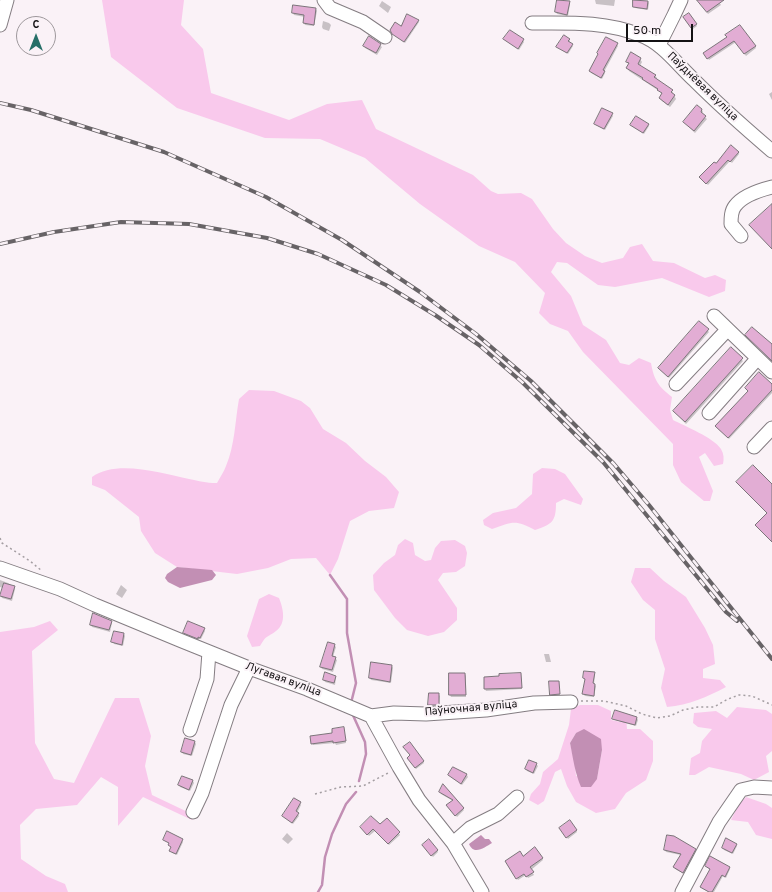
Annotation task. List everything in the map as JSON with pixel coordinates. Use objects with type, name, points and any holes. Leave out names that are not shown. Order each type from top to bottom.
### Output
[{"type":"street","points":[[324,0],[330,8],[363,22],[384,37]]},
{"type":"street","points":[[659,45],[681,0]]},
{"type":"street","points":[[0,25],[4,5]]},
{"type":"street","name":"Паўднёвая вуліца","points":[[532,23],[595,23],[620,28],[641,35],[659,45],[698,85],[772,151]]},
{"type":"street","points":[[741,236],[732,224],[732,213],[735,205],[752,192],[772,187]]},
{"type":"street","points":[[714,316],[772,372]]},
{"type":"street","points":[[676,384],[728,330]]},
{"type":"street","points":[[709,413],[757,359]]},
{"type":"street","points":[[754,446],[772,428]]},
{"type":"street","name":"Лугавая вуліца","points":[[0,568],[60,589],[209,652],[307,689],[371,716]]},
{"type":"street","points":[[190,730],[207,679],[209,652]]},
{"type":"street","points":[[193,812],[202,793],[230,705],[249,668]]},
{"type":"street","name":"Паўночная вуліца","points":[[371,716],[394,713],[426,714],[486,710],[534,703],[571,702]]},
{"type":"street","points":[[371,716],[419,800],[453,843],[482,892]]},
{"type":"street","points":[[682,892],[719,822],[741,790],[754,787],[772,788]]},
{"type":"street","points":[[453,843],[470,828],[498,814],[517,797]]},
{"type":"path","points":[[0,538],[2,543],[30,561],[46,574]]},
{"type":"path","points":[[571,702],[585,700],[604,701],[626,706],[642,714],[657,718],[670,716],[683,710],[698,707],[714,707],[739,695],[752,696],[772,705]]},
{"type":"path","points":[[315,794],[341,787],[363,786],[399,767]]},
{"type":"shaded area","points":[[102,0],[184,0],[181,25],[203,49],[211,93],[289,120],[327,104],[362,100],[376,129],[473,175],[491,191],[498,194],[521,193],[532,199],[553,229],[566,243],[585,256],[602,263],[623,258],[630,247],[642,244],[653,261],[674,263],[705,278],[715,275],[726,280],[725,291],[709,297],[662,278],[615,287],[598,285],[567,263],[557,262],[551,272],[571,296],[583,325],[606,340],[620,363],[629,365],[639,358],[651,363],[657,382],[672,397],[670,410],[673,420],[706,437],[721,449],[724,456],[723,464],[714,466],[705,453],[699,457],[713,491],[710,501],[704,501],[681,482],[673,465],[673,444],[583,352],[568,331],[550,324],[539,313],[545,293],[515,262],[479,246],[420,204],[365,158],[320,139],[265,138],[177,108],[111,57]]},
{"type":"shaded area","points":[[249,390],[274,391],[301,401],[310,408],[323,429],[346,443],[365,461],[386,477],[399,492],[394,508],[369,511],[350,521],[338,559],[330,575],[316,558],[291,559],[268,568],[237,574],[177,567],[155,553],[141,531],[139,517],[105,490],[92,485],[92,477],[102,472],[126,468],[153,471],[203,482],[217,483],[229,458],[239,399]]},
{"type":"shaded area","points":[[542,468],[555,469],[565,474],[583,499],[581,505],[564,499],[556,503],[555,514],[552,521],[549,524],[535,530],[518,523],[509,523],[492,529],[484,525],[483,520],[493,513],[516,508],[532,494],[533,474]]},
{"type":"shaded area","points":[[405,539],[413,543],[415,555],[425,561],[431,560],[435,548],[441,541],[455,540],[465,546],[467,553],[465,566],[456,572],[443,573],[438,580],[457,608],[457,620],[444,632],[428,636],[407,630],[395,618],[374,590],[373,575],[384,563],[395,555],[398,545]]},
{"type":"shaded area","points":[[177,567],[212,570],[216,575],[212,580],[180,588],[168,582],[165,578],[167,574]]},
{"type":"shaded area","points":[[635,568],[650,568],[664,581],[686,597],[705,628],[713,645],[715,664],[703,669],[703,678],[720,680],[726,687],[698,700],[667,707],[661,688],[665,669],[655,639],[655,610],[643,600],[631,582]]},
{"type":"shaded area","points":[[269,594],[279,598],[283,611],[282,624],[276,631],[266,638],[260,646],[252,647],[247,636],[259,599]]},
{"type":"shaded area","points":[[50,621],[58,630],[32,651],[35,743],[54,779],[74,783],[115,698],[139,698],[151,736],[145,766],[152,795],[194,815],[192,820],[143,797],[118,826],[118,787],[101,777],[77,805],[36,809],[20,825],[21,859],[46,876],[65,884],[68,892],[0,892],[0,632],[34,627]]},
{"type":"shaded area","points":[[580,705],[598,705],[611,711],[611,720],[621,722],[622,717],[626,717],[627,729],[640,729],[653,741],[653,761],[646,780],[626,793],[615,809],[596,813],[576,802],[567,786],[561,769],[555,772],[544,801],[538,805],[529,800],[531,794],[540,784],[543,772],[558,759],[569,725],[571,709]],"holes":[[[576,733],[602,750],[597,779],[576,776],[570,743]]]},
{"type":"shaded area","points":[[737,707],[766,710],[772,714],[772,751],[766,756],[769,772],[754,780],[741,774],[709,767],[695,775],[689,775],[691,758],[700,753],[702,741],[712,729],[698,727],[693,723],[694,713],[716,711],[727,718]]},
{"type":"shaded area","points":[[584,729],[601,739],[602,750],[597,779],[591,787],[581,787],[570,743],[576,733]]},
{"type":"shaded area","points":[[746,797],[766,804],[772,808],[772,839],[756,835],[748,822],[731,820],[739,804]]},
{"type":"shaded area","points":[[481,835],[485,839],[489,839],[492,843],[480,850],[471,848],[469,844]]},
{"type":"building","points":[[557,0],[570,1],[567,15],[555,12]]},
{"type":"building","points":[[633,0],[648,1],[647,9],[633,7]]},
{"type":"building","points":[[697,0],[724,0],[707,12]]},
{"type":"building","points":[[293,5],[316,8],[314,25],[303,23],[304,15],[292,13]]},
{"type":"building","points":[[689,13],[697,24],[691,28],[683,17]]},
{"type":"building","points":[[407,14],[419,20],[404,42],[392,34],[390,30],[395,22],[401,26]]},
{"type":"building","points":[[740,25],[756,46],[744,54],[734,41],[707,59],[703,53],[727,37],[725,35]]},
{"type":"building","points":[[510,30],[524,39],[518,49],[503,39]]},
{"type":"building","points":[[564,35],[570,39],[568,41],[573,44],[567,53],[556,47]]},
{"type":"building","points":[[369,36],[381,44],[376,53],[363,46]]},
{"type":"building","points":[[606,37],[618,43],[603,70],[605,71],[601,78],[589,71]]},
{"type":"building","points":[[631,52],[641,58],[638,64],[656,75],[654,77],[673,90],[671,92],[675,95],[668,105],[659,98],[662,93],[657,90],[658,89],[626,68],[629,63],[626,62]]},
{"type":"building","points":[[697,105],[702,109],[701,112],[706,116],[694,131],[683,122]]},
{"type":"building","points":[[602,108],[613,113],[604,129],[594,124]]},
{"type":"building","points":[[636,116],[649,124],[643,133],[630,125]]},
{"type":"building","points":[[731,145],[739,152],[730,162],[728,160],[706,184],[699,177],[714,162],[716,163]]},
{"type":"building","points":[[772,204],[772,249],[749,225]]},
{"type":"building","points":[[699,321],[709,329],[668,377],[658,368]]},
{"type":"building","points":[[752,327],[772,344],[772,361],[745,335]]},
{"type":"building","points":[[731,347],[743,358],[685,422],[673,411]]},
{"type":"building","points":[[759,372],[772,384],[772,390],[728,438],[715,426],[748,391],[745,388]]},
{"type":"building","points":[[753,465],[772,484],[772,542],[755,525],[767,513],[736,482]]},
{"type":"building","points":[[4,583],[15,586],[11,599],[0,596]]},
{"type":"building","points":[[93,613],[112,621],[109,630],[90,625]]},
{"type":"building","points":[[188,621],[205,628],[200,638],[198,637],[198,639],[183,633]]},
{"type":"building","points":[[114,631],[124,633],[122,645],[111,642]]},
{"type":"building","points":[[328,642],[335,644],[332,656],[336,657],[332,670],[320,667]]},
{"type":"building","points":[[371,662],[392,665],[390,682],[369,678]]},
{"type":"building","points":[[584,671],[595,672],[593,683],[595,684],[594,696],[582,694],[585,679],[583,678]]},
{"type":"building","points":[[325,672],[336,676],[334,683],[323,680]]},
{"type":"building","points":[[449,673],[465,673],[466,695],[449,695]]},
{"type":"building","points":[[521,673],[522,688],[484,689],[484,677],[499,676],[499,674]]},
{"type":"building","points":[[549,681],[559,681],[560,694],[550,695]]},
{"type":"building","points":[[429,693],[439,693],[439,705],[428,705]]},
{"type":"building","points":[[615,710],[637,717],[635,725],[612,719]]},
{"type":"building","points":[[344,727],[346,741],[311,744],[310,736],[332,733],[332,729]]},
{"type":"building","points":[[185,738],[195,741],[191,755],[181,752]]},
{"type":"building","points":[[410,742],[424,761],[415,768],[407,758],[410,755],[403,747]]},
{"type":"building","points":[[529,760],[537,763],[533,773],[525,769]]},
{"type":"building","points":[[453,767],[467,774],[461,784],[448,775]]},
{"type":"building","points":[[182,776],[193,780],[189,790],[178,785]]},
{"type":"building","points":[[443,784],[464,808],[455,816],[446,805],[453,800],[439,792]]},
{"type":"building","points":[[294,798],[301,802],[296,811],[299,813],[292,823],[282,816]]},
{"type":"building","points":[[371,816],[380,824],[387,818],[400,832],[388,844],[373,829],[367,835],[360,827]]},
{"type":"building","points":[[570,820],[577,830],[566,838],[559,828]]},
{"type":"building","points":[[167,831],[183,839],[176,854],[169,851],[171,847],[168,845],[169,843],[163,840]]},
{"type":"building","points":[[667,835],[674,836],[696,849],[683,873],[673,867],[681,854],[664,850]]},
{"type":"building","points":[[726,838],[737,844],[732,853],[722,848]]},
{"type":"building","points":[[429,839],[438,850],[431,856],[422,845]]},
{"type":"building","points":[[535,847],[543,858],[530,867],[534,872],[526,877],[524,874],[516,879],[505,861],[520,851],[523,856]]},
{"type":"building","points":[[710,856],[730,867],[725,877],[722,875],[712,892],[700,887],[710,869],[705,866]]},
{"type":"waterway","points":[[330,575],[347,599],[347,633],[356,683],[352,699]]},
{"type":"waterway","points":[[352,713],[365,742],[366,754],[359,781]]},
{"type":"waterway","points":[[318,892],[322,885],[325,857],[332,834],[346,804],[356,792]]},
{"type":"railway","points":[[0,103],[31,110],[164,152],[266,197],[342,240],[420,292],[476,334],[531,381],[614,464],[649,505],[772,659]]},
{"type":"railway","points":[[0,244],[54,232],[121,222],[189,224],[267,238],[318,254],[386,285],[435,315],[479,345],[522,382],[603,462],[726,612],[737,621]]}]
